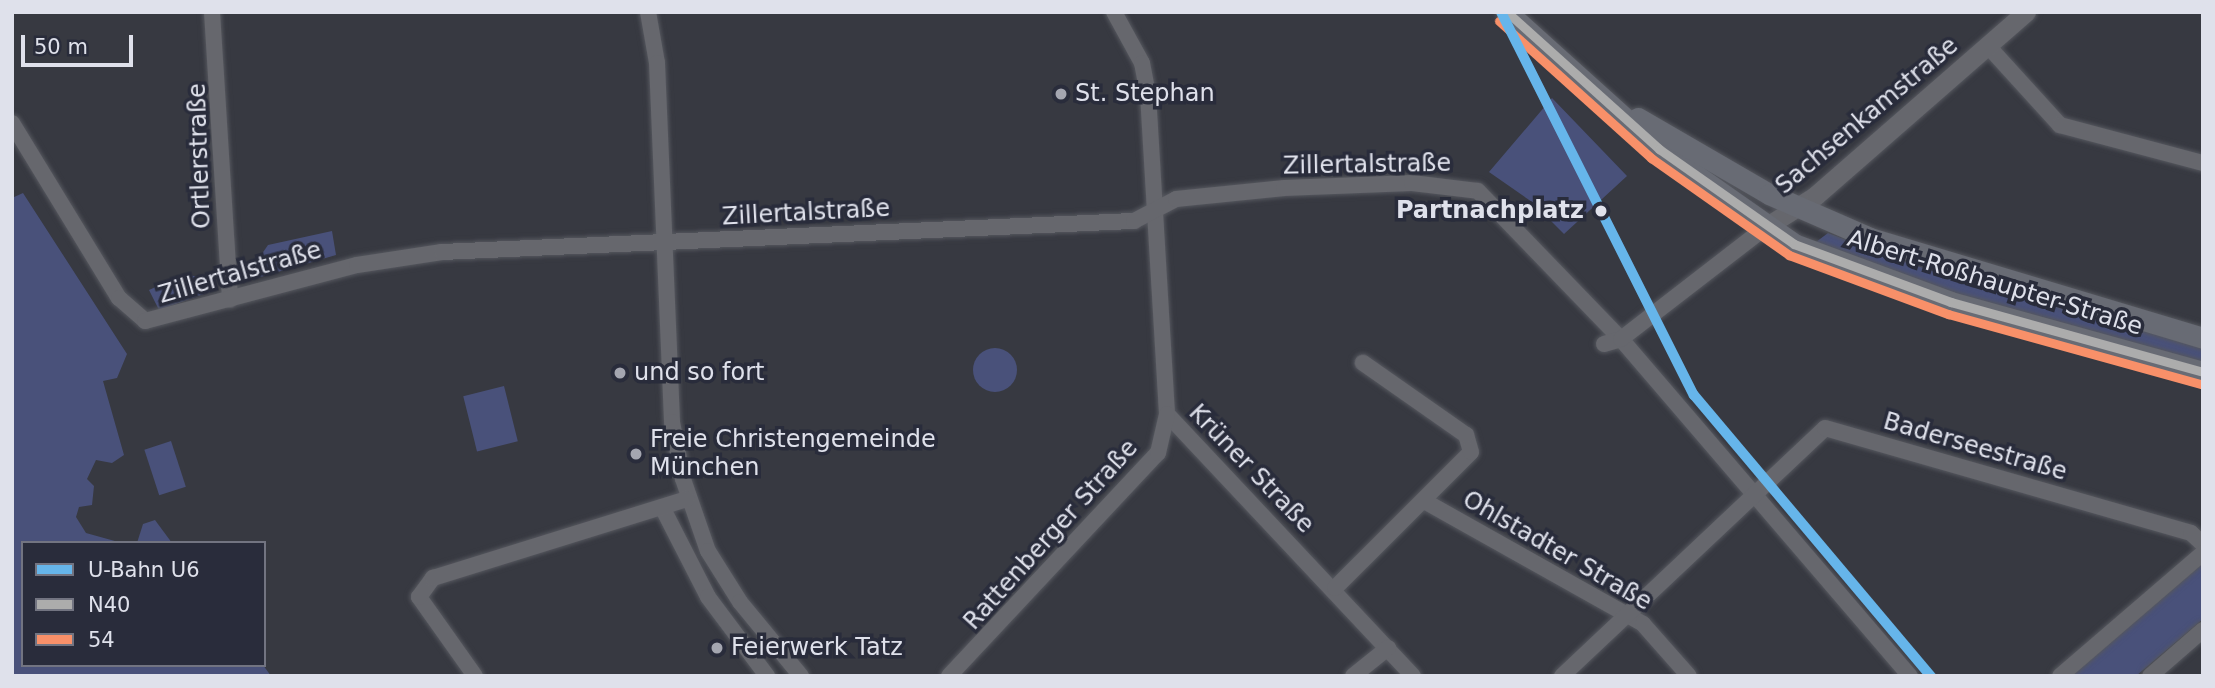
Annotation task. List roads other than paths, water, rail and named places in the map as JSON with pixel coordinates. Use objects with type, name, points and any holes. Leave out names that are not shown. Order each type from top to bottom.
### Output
[{"type":"main road","name":"Albert-Roßhaupter-Straße","points":[[1511,13],[1659,149],[1767,226],[1875,277],[2203,372]]},
{"type":"main road","name":"Albert-Roßhaupter-Straße","points":[[1611,104],[1799,208],[1936,260],[2203,338]]},
{"type":"street","name":"Ortlerstraße","points":[[212,12],[230,299]]},
{"type":"street","points":[[648,12],[667,242],[673,422],[687,499],[708,551],[740,602],[801,676]]},
{"type":"street","name":"Krüner Straße","points":[[1114,12],[1142,63],[1155,210],[1167,414],[1335,588],[1413,676]]},
{"type":"street","name":"Sachsenkamstraße","points":[[1767,226],[1799,208],[2026,12]]},
{"type":"street","points":[[1989,46],[2060,125],[2203,163]]},
{"type":"street","name":"Zillertalstraße","points":[[12,123],[119,298],[138,318],[157,321],[230,299],[401,256],[1134,221],[1176,199],[1284,188],[1412,183],[1478,191],[1621,339]]},
{"type":"street","points":[[1604,344],[1621,339],[1767,226]]},
{"type":"street","points":[[1621,339],[1751,494],[1910,676]]},
{"type":"street","points":[[1335,588],[1426,502],[1471,452],[1466,435],[1363,363]]},
{"type":"street","name":"Rattenberger Straße","points":[[949,676],[1158,453],[1167,414]]},
{"type":"street","name":"Baderseestraße","points":[[1751,494],[1825,428],[2191,533],[2203,544]]},
{"type":"street","points":[[1562,676],[1751,494]]},
{"type":"street","points":[[475,676],[419,597],[433,578],[687,499]]},
{"type":"street","name":"Ohlstadter Straße","points":[[1426,502],[1625,613],[1689,676]]},
{"type":"street","points":[[662,508],[708,597],[767,676]]},
{"type":"street","points":[[2060,676],[2203,553]]},
{"type":"street","points":[[2150,676],[2203,630]]},
{"type":"street","points":[[1353,676],[1388,648]]},
{"type":"metro line","name":"U6","points":[[1501,12],[1694,395],[1931,676]]},
{"type":"place","name":"St. Stephan","points":[[1061,94]]},
{"type":"place","name":"Partnachplatz","points":[[1601,211]]},
{"type":"place","name":"und so fort","points":[[620,373]]},
{"type":"place","name":"Freie Christengemeinde München","points":[[636,454]]},
{"type":"place","name":"Feierwerk Tatz","points":[[717,648]]}]
